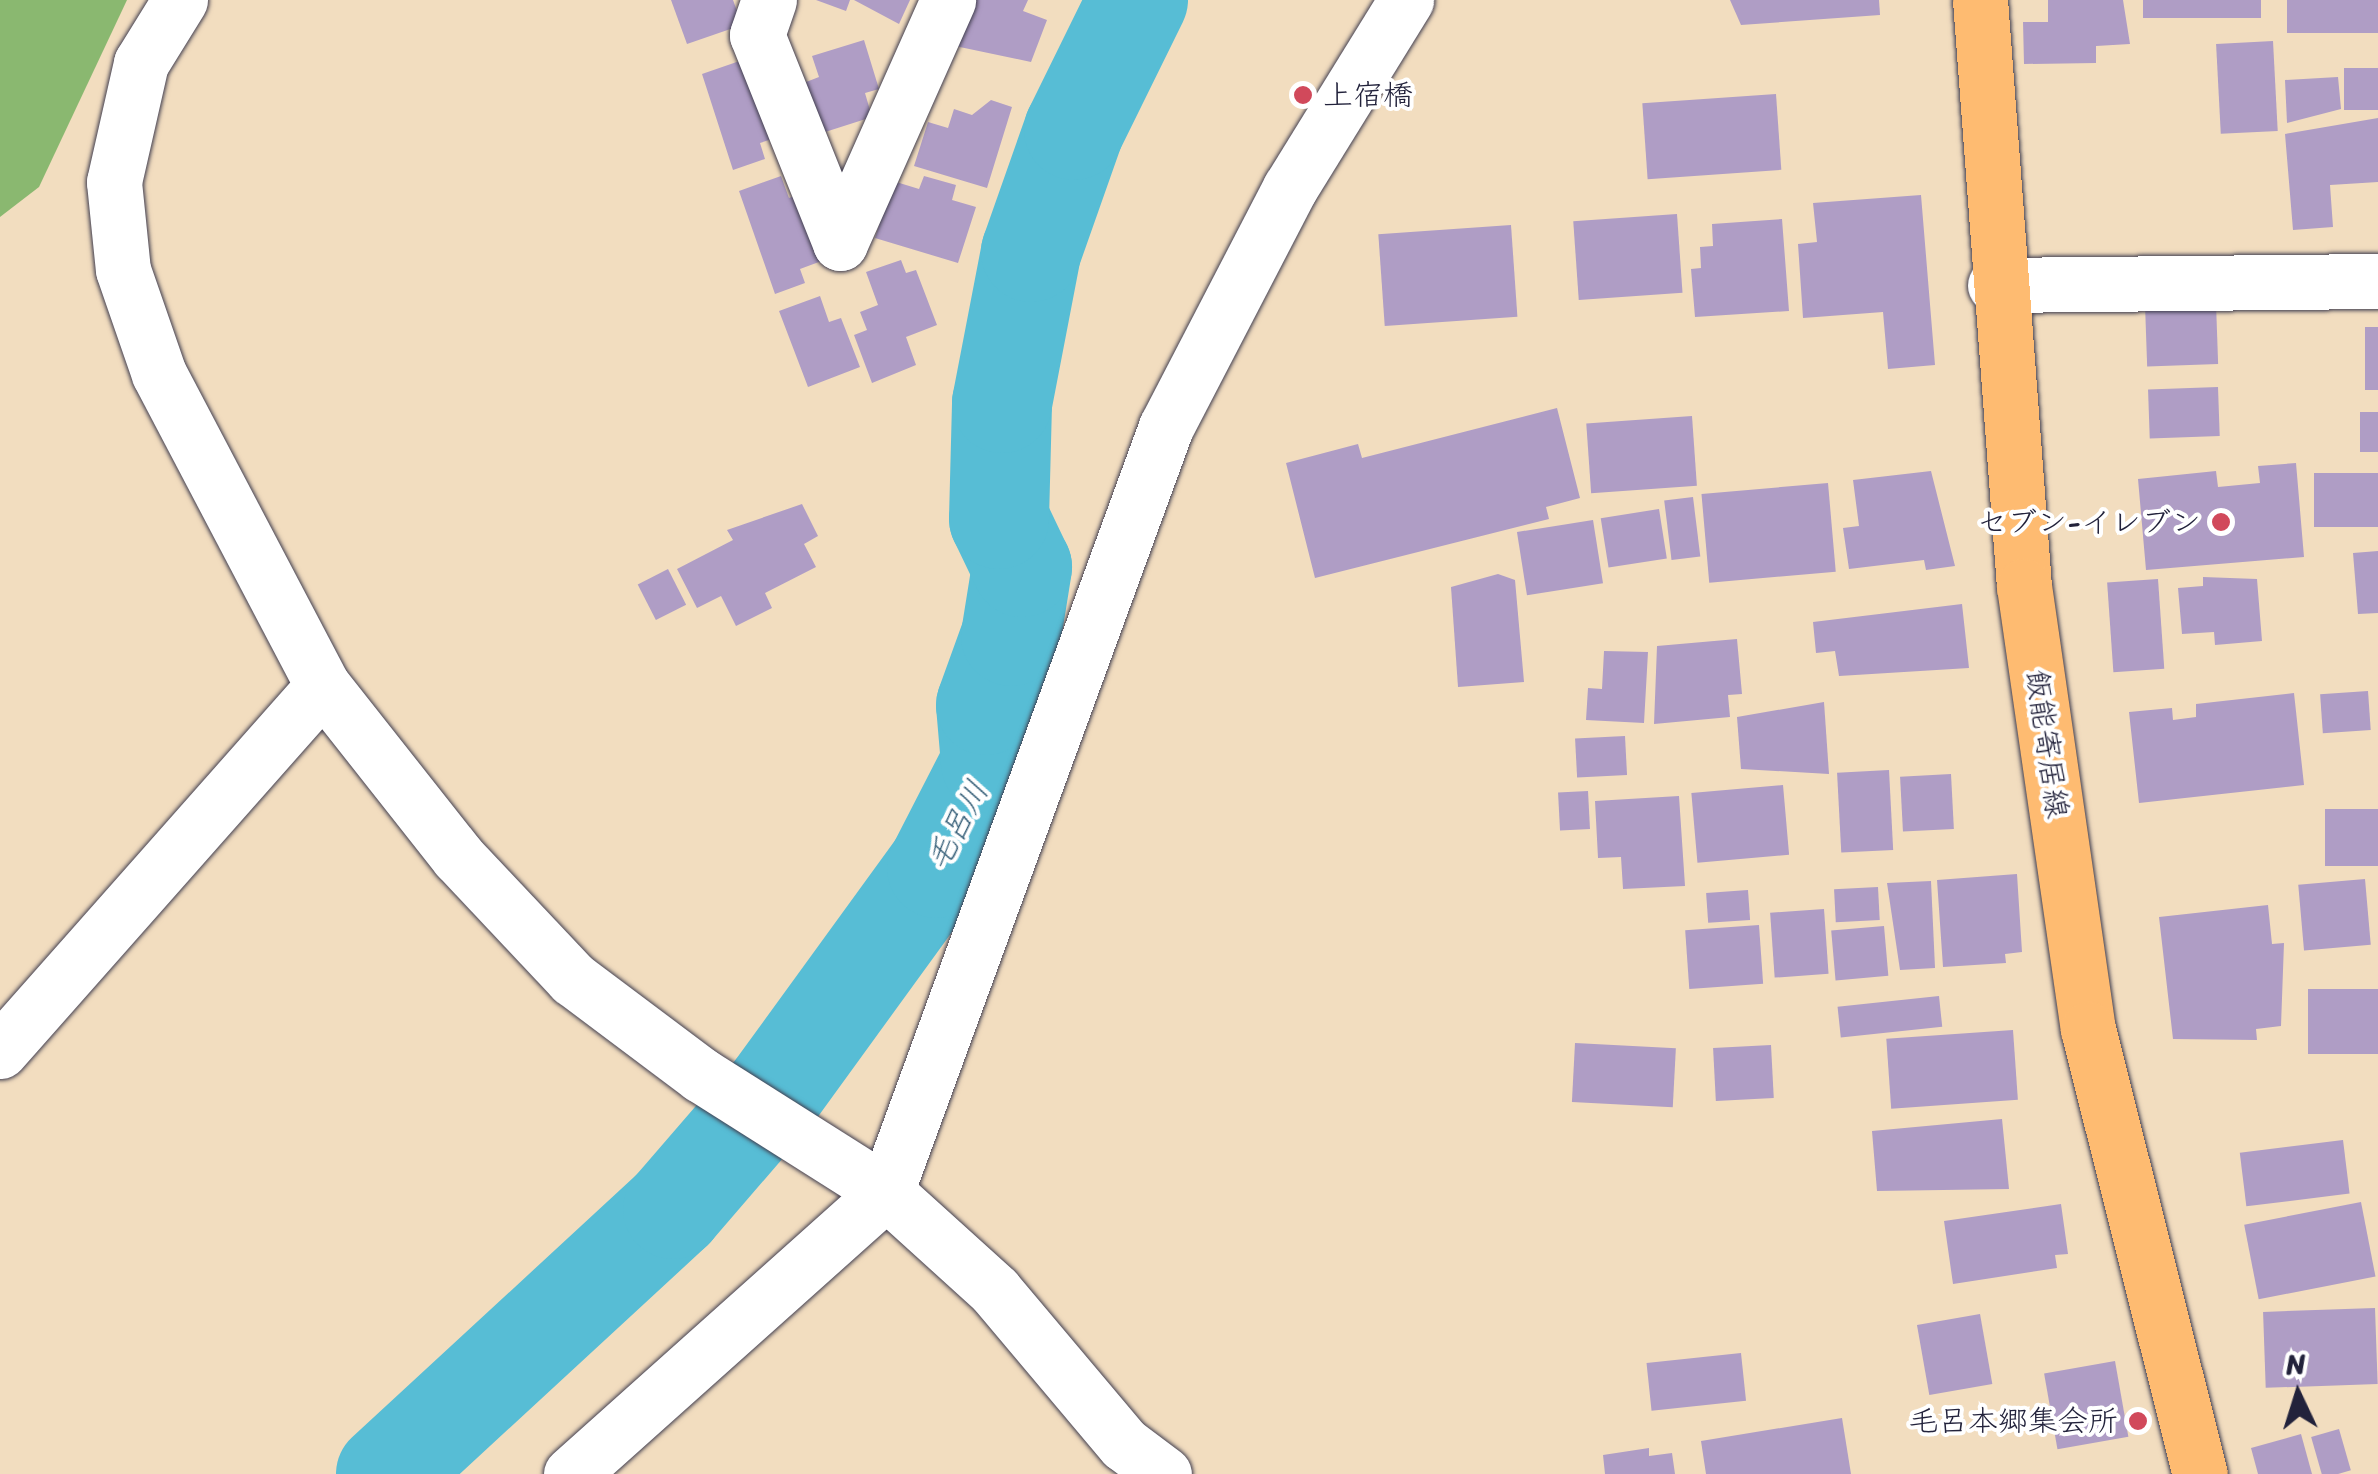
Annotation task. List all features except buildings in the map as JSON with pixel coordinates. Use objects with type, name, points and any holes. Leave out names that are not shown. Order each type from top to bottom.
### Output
[{"type":"main road","name":"飯能寄居線","points":[[1980,0],[1995,285],[2024,586],[2088,1029],[2200,1474]]},
{"type":"street","points":[[180,0],[141,64],[114,182],[123,270],[159,374],[323,686],[458,858],[573,979],[701,1075],[869,1183],[995,1291],[1124,1444],[1164,1474]]},
{"type":"street","points":[[770,0],[757,36],[840,243],[948,0]]},
{"type":"street","points":[[571,1474],[869,1183],[1166,426],[1290,188],[1406,0]]},
{"type":"street","points":[[1995,285],[2378,281]]},
{"type":"street","points":[[0,1051],[323,686]]},
{"type":"green space","points":[[0,0],[127,0],[39,187],[0,217]]},
{"type":"waterway","name":"毛呂川","points":[[386,1474],[673,1209],[774,1092],[937,868],[991,763],[986,705],[1011,636],[1022,567],[999,519],[1002,403],[1031,252],[1074,130],[1138,0]]},
{"type":"place","name":"上宿橋","points":[[1303,95]]},
{"type":"place","name":"セブン-イレブン","points":[[2221,522]]},
{"type":"place","name":"毛呂本郷集会所","points":[[2138,1421]]}]
